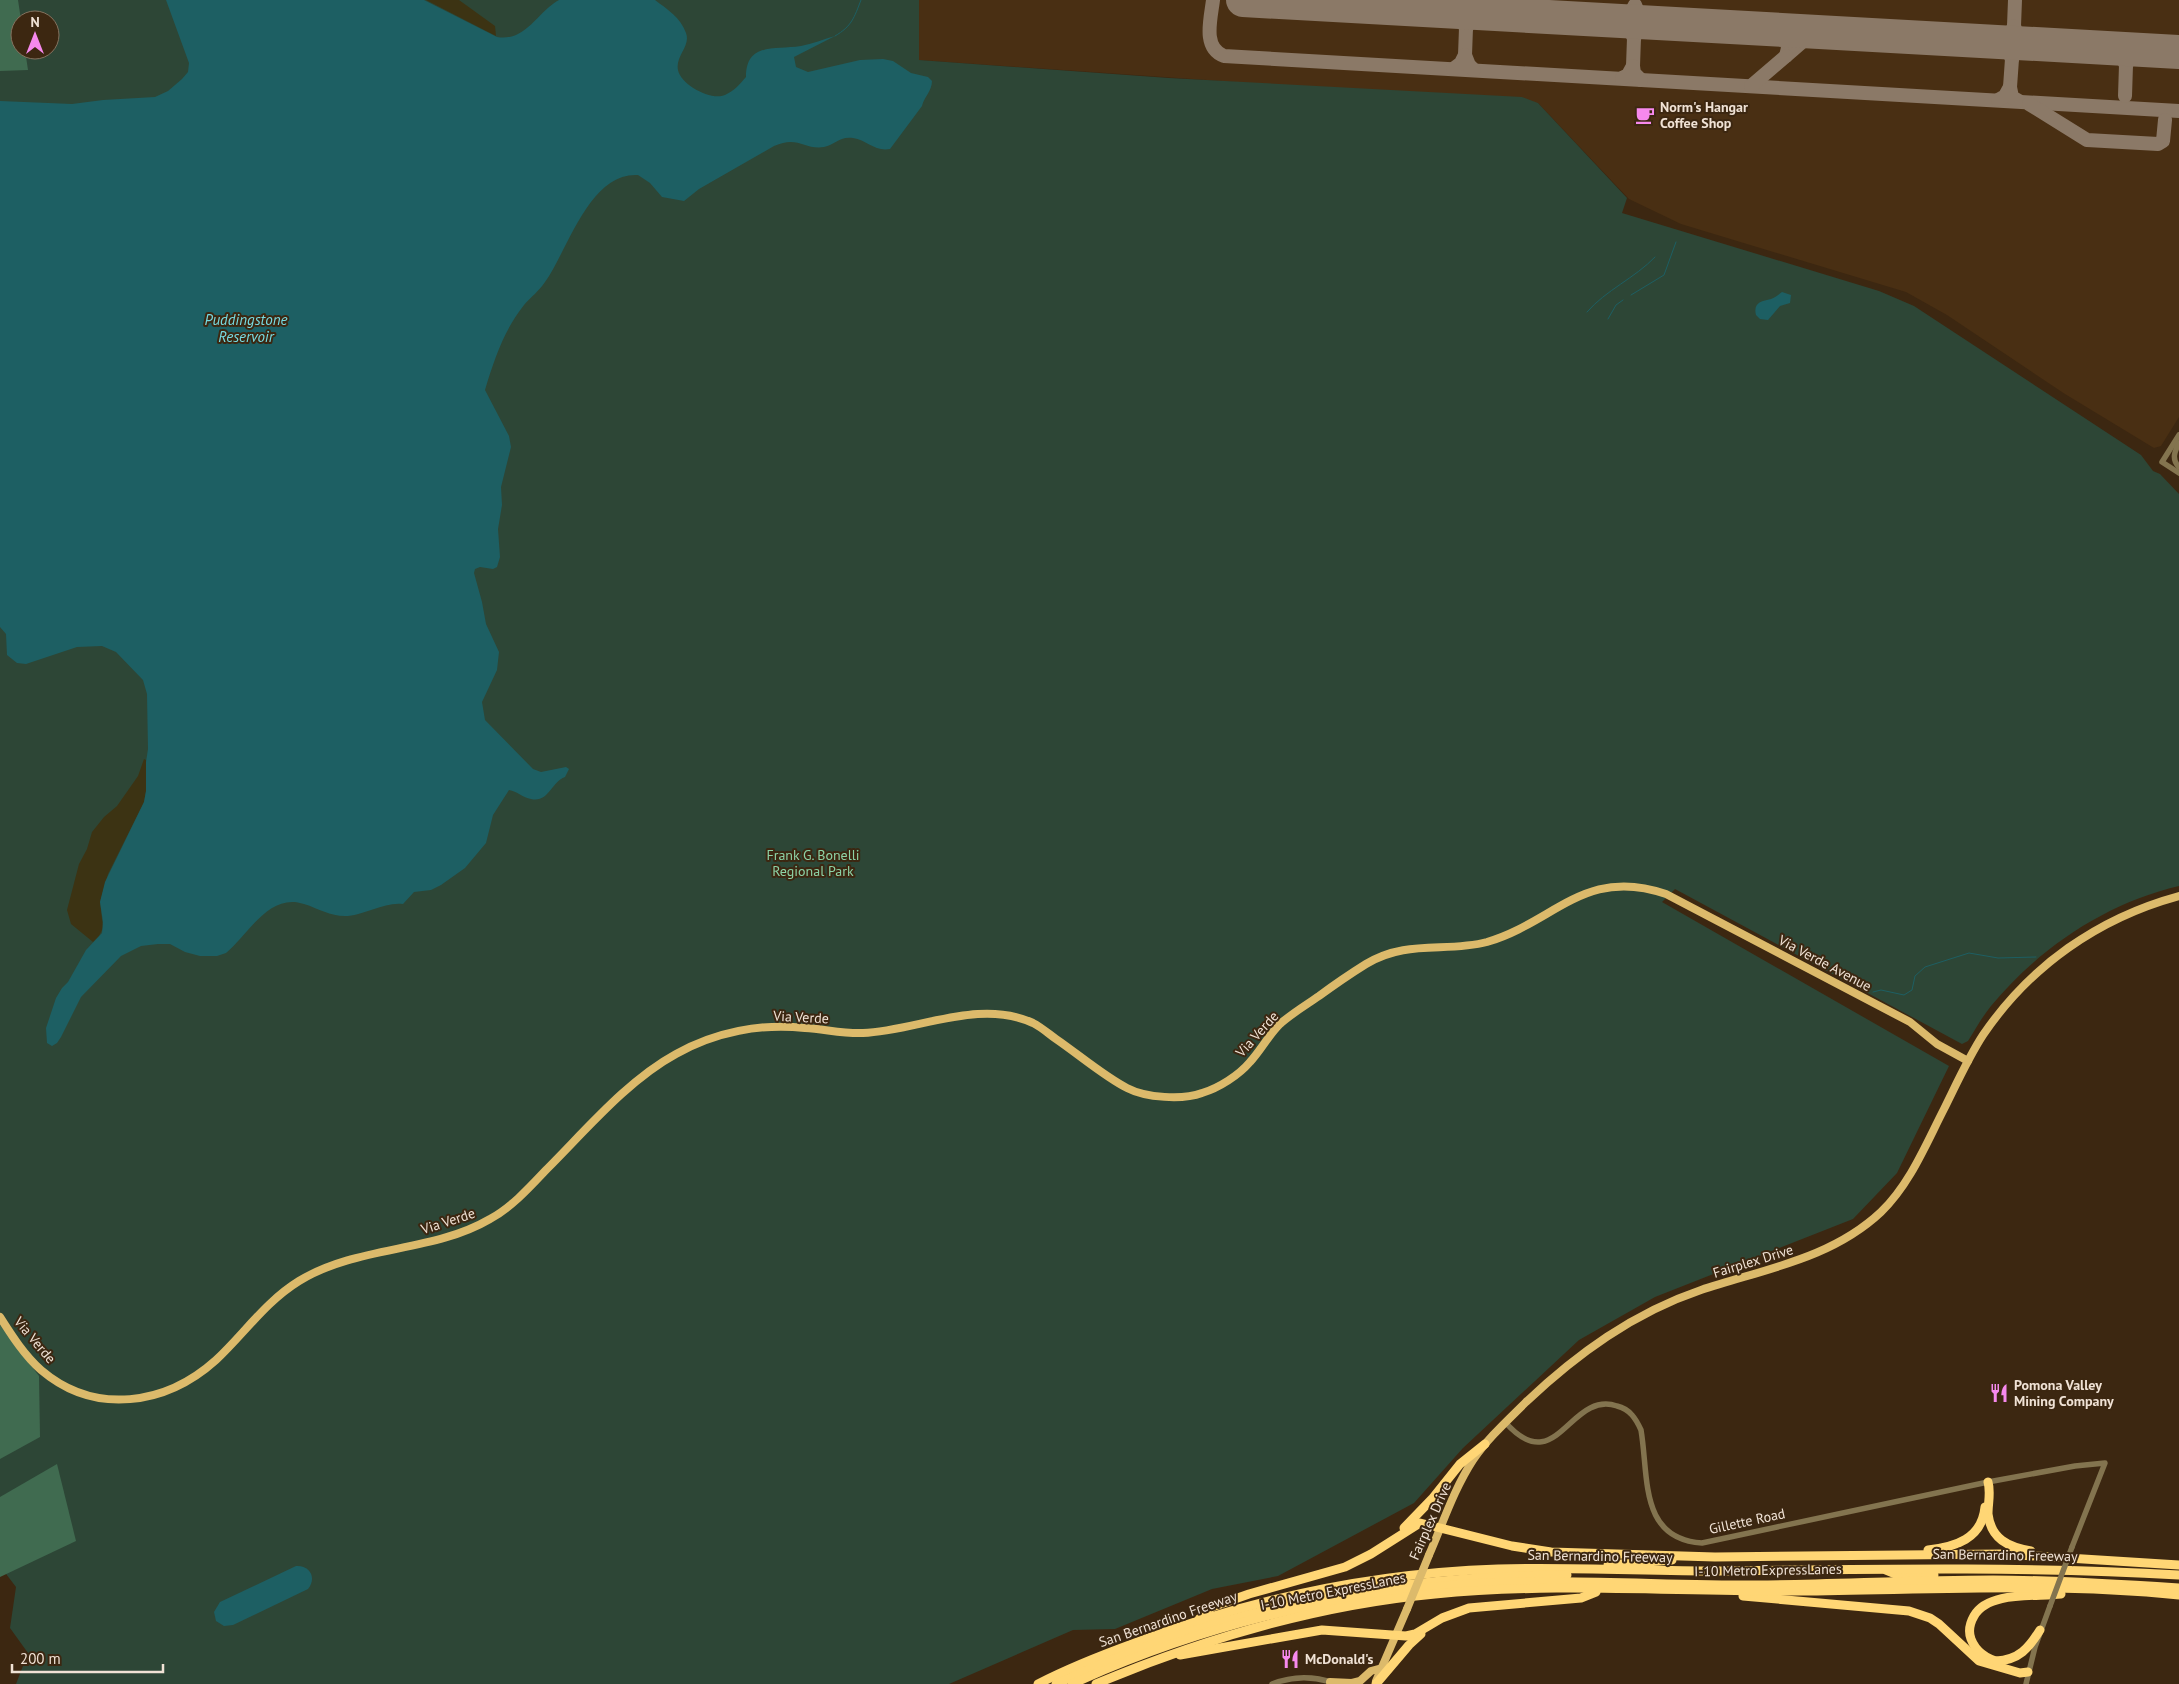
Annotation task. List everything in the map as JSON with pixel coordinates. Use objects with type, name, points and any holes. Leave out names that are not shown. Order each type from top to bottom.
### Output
[{"type":"highway","points":[[1386,1545],[1432,1499],[1460,1464],[1485,1444]]},
{"type":"highway","points":[[1890,1556],[1949,1547],[1967,1540],[1978,1528],[1985,1514],[1988,1482]]},
{"type":"highway","points":[[1988,1482],[1990,1523],[1993,1531],[2002,1542],[2017,1548],[2080,1558]]},
{"type":"highway","points":[[1197,1621],[1212,1607],[1275,1586],[1345,1567],[1386,1545],[1420,1523],[1538,1551],[1715,1558],[2002,1554],[2179,1565]]},
{"type":"highway","points":[[1548,1569],[1715,1558]]},
{"type":"highway","points":[[1881,1568],[1898,1575],[2069,1576],[2179,1582]]},
{"type":"highway","name":"San Bernardino Freeway","points":[[1038,1684],[1101,1656],[1238,1608],[1307,1592],[1383,1580],[1464,1571],[1881,1568],[2030,1569],[2179,1575]]},
{"type":"highway","name":"I-10 Metro ExpressLanes","points":[[1056,1684],[1113,1658],[1175,1636],[1305,1600],[1432,1581],[1512,1576],[1610,1576],[1624,1570]]},
{"type":"highway","name":"I-10 Metro ExpressLanes","points":[[1072,1684],[1165,1647],[1262,1618],[1364,1596],[1446,1586],[1535,1582],[1768,1585],[1994,1580],[2179,1588]]},
{"type":"highway","points":[[1096,1684],[1220,1637],[1269,1623],[1384,1600],[1479,1590],[1683,1591],[2005,1587],[2179,1594]]},
{"type":"highway","points":[[1163,1658],[1322,1630],[1414,1634],[1442,1618],[1469,1608],[1582,1598],[1602,1590]]},
{"type":"highway","points":[[1683,1591],[1909,1611],[1930,1618],[1948,1630],[1979,1661],[2020,1673],[2028,1672]]},
{"type":"highway","points":[[2028,1672],[2022,1668],[1993,1661],[1976,1650],[1970,1635],[1972,1619],[1982,1605],[1999,1599],[2104,1591]]},
{"type":"highway","points":[[1375,1684],[1409,1645],[1427,1628]]},
{"type":"highway","points":[[1993,1661],[2006,1660],[2024,1652],[2040,1630]]},
{"type":"main road","name":"Via Verde","points":[[0,1318],[31,1359],[48,1375],[70,1388],[98,1398],[133,1399],[153,1396],[172,1390],[216,1360],[264,1308],[298,1282],[348,1260],[379,1251],[439,1239],[468,1230],[492,1218],[519,1198],[643,1076],[673,1055],[731,1032],[761,1027],[804,1027],[863,1033],[963,1015],[998,1014],[1032,1022],[1130,1090],[1168,1097],[1200,1094],[1223,1084],[1248,1064],[1266,1039],[1283,1021],[1378,957],[1412,948],[1464,946],[1487,942],[1512,932],[1573,898],[1606,887],[1636,886],[1666,894]]},
{"type":"main road","name":"Via Verde Avenue","points":[[1666,894],[1910,1022],[1937,1044],[1968,1061]]},
{"type":"main road","name":"Fairplex Drive","points":[[1375,1684],[1463,1478],[1485,1444],[1505,1422],[1578,1356],[1636,1319],[1700,1290],[1794,1263],[1825,1251],[1866,1225],[1884,1209],[1908,1178],[1968,1061],[2006,1003],[2027,981],[2063,951],[2121,917],[2179,896]]},
{"type":"main road","points":[[1333,1683],[1360,1681],[1371,1671],[1382,1668]]},
{"type":"street","points":[[2179,435],[2162,462],[2179,473]]},
{"type":"street","points":[[2179,443],[2174,457],[2175,463],[2179,467]]},
{"type":"street","name":"Gillette Road","points":[[1505,1422],[1522,1438],[1540,1442],[1558,1436],[1591,1407],[1608,1404],[1625,1408],[1637,1422],[1640,1430],[1650,1499],[1658,1521],[1670,1534],[1690,1542],[1714,1541],[1988,1482],[2075,1466],[2105,1463],[2040,1630]]},
{"type":"street","points":[[2026,1684],[2040,1630]]},
{"type":"street","points":[[1272,1684],[1296,1678],[1333,1683]]},
{"type":"shaded area","points":[[919,0],[2179,0],[2179,417],[2161,446],[2154,448],[2065,394],[1947,315],[1906,292],[1681,224],[1629,199],[1538,103],[919,60]]},
{"type":"green space","name":"Frank G. Bonelli Regional Park","points":[[0,0],[919,0],[919,60],[1169,78],[1522,97],[1538,103],[1627,198],[1622,213],[1879,291],[1914,306],[2141,455],[2153,471],[2160,474],[2179,494],[2179,886],[2152,894],[2100,916],[2052,947],[2010,985],[1988,1010],[1968,1041],[1962,1044],[1675,889],[1662,902],[1949,1066],[1897,1173],[1853,1219],[1655,1297],[1579,1340],[1463,1448],[1414,1503],[1278,1576],[1212,1589],[1115,1629],[1073,1630],[949,1684],[16,1684],[28,1653],[10,1628],[16,1587],[0,1566]]},
{"type":"green space","points":[[0,0],[18,0],[20,10],[10,10],[10,60],[26,60],[28,70],[0,71]]},
{"type":"green space","points":[[0,1325],[39,1376],[40,1437],[0,1459]]},
{"type":"green space","points":[[57,1464],[76,1541],[0,1577],[0,1497]]},
{"type":"sand","points":[[426,0],[459,0],[495,26],[496,36]]},
{"type":"sand","points":[[144,759],[146,760],[146,791],[144,802],[108,874],[100,902],[103,928],[93,942],[71,924],[67,910],[79,864],[87,849],[92,832],[104,817],[117,806],[138,776]]},
{"type":"water","name":"Puddingstone Reservoir","points":[[166,0],[424,0],[497,37],[507,37],[524,31],[551,5],[559,0],[655,0],[677,18],[686,33],[686,42],[678,65],[680,76],[690,86],[705,94],[712,96],[725,95],[734,89],[746,77],[747,66],[751,58],[757,53],[772,48],[805,45],[835,36],[794,57],[796,67],[808,72],[860,60],[883,59],[893,61],[911,73],[928,77],[932,81],[932,85],[922,106],[890,149],[880,149],[853,138],[841,139],[824,147],[811,147],[795,142],[782,143],[699,189],[684,201],[662,197],[650,183],[638,175],[621,178],[606,186],[581,216],[545,282],[524,305],[505,335],[485,390],[509,436],[511,447],[501,487],[502,505],[498,529],[500,557],[497,567],[493,569],[480,567],[475,569],[474,573],[486,624],[499,652],[497,670],[482,702],[485,720],[533,769],[541,772],[566,767],[569,769],[565,777],[556,783],[542,798],[528,798],[509,790],[493,815],[486,843],[465,868],[431,890],[414,892],[403,904],[389,905],[355,915],[342,916],[304,904],[292,902],[280,904],[260,917],[226,953],[217,956],[200,956],[185,952],[170,944],[158,944],[141,946],[121,956],[81,997],[61,1037],[52,1046],[47,1043],[46,1028],[56,998],[68,982],[86,950],[102,933],[103,922],[100,902],[105,882],[144,802],[148,749],[147,694],[143,680],[116,652],[102,646],[77,647],[26,664],[17,663],[7,655],[6,634],[0,627],[0,101],[72,104],[155,97],[168,91],[188,72],[189,63]]},
{"type":"water","points":[[1782,292],[1791,295],[1790,303],[1780,306],[1768,320],[1760,319],[1755,311],[1757,305],[1774,298]]},
{"type":"water","points":[[296,1566],[301,1566],[311,1573],[312,1581],[308,1589],[233,1625],[224,1626],[216,1621],[214,1612],[220,1602]]},
{"type":"waterway","points":[[835,36],[852,21],[861,0]]},
{"type":"waterway","points":[[1631,295],[1664,275],[1676,242]]},
{"type":"waterway","points":[[1587,312],[1603,297],[1655,257]]},
{"type":"waterway","points":[[1608,319],[1616,305],[1623,300]]},
{"type":"waterway","points":[[1873,992],[1881,990],[1904,995],[1912,990],[1915,976],[1925,967],[1969,953],[1998,958],[2036,957]]},
{"type":"taxiway","points":[[1213,0],[1210,40],[1217,52],[1224,56],[2179,111]]},
{"type":"taxiway","points":[[1467,0],[1453,12],[1461,18],[1466,28],[1472,19],[1483,13]]},
{"type":"taxiway","points":[[2014,26],[2015,0]]},
{"type":"taxiway","points":[[1615,21],[1630,14],[1635,5],[1640,17],[1651,23]]},
{"type":"taxiway","points":[[1615,21],[1627,25],[1634,38],[1639,28],[1651,23]]},
{"type":"taxiway","points":[[1999,42],[2010,35],[2014,26],[2017,35],[2024,43]]},
{"type":"taxiway","points":[[1465,55],[1466,28]]},
{"type":"taxiway","points":[[1773,29],[1786,38],[1788,48],[1786,56],[1809,36],[1825,32]]},
{"type":"taxiway","points":[[1633,66],[1634,38]]},
{"type":"taxiway","points":[[1997,42],[2007,48],[2012,59],[2015,52],[2026,43]]},
{"type":"taxiway","points":[[2112,48],[2120,54],[2126,65],[2132,55],[2139,50]]},
{"type":"taxiway","points":[[1453,69],[1461,63],[1465,55],[1469,65],[1474,70]]},
{"type":"taxiway","points":[[1751,86],[1786,56]]},
{"type":"taxiway","points":[[2010,87],[2012,59]]},
{"type":"taxiway","points":[[2125,96],[2126,65]]},
{"type":"taxiway","points":[[1622,78],[1628,75],[1633,66],[1634,73],[1641,80]]},
{"type":"taxiway","points":[[1998,100],[2005,96],[2010,87],[2012,97],[2019,101]]},
{"type":"taxiway","points":[[2029,104],[2087,140],[2158,144],[2163,141],[2165,120]]},
{"type":"runway","points":[[1243,0],[2179,52]]},
{"type":"place","name":"Norm's Hangar Coffee Shop","points":[[1645,115]]},
{"type":"place","name":"Pomona Valley Mining Company","points":[[1999,1393]]},
{"type":"place","name":"McDonald's","points":[[1290,1659]]}]
